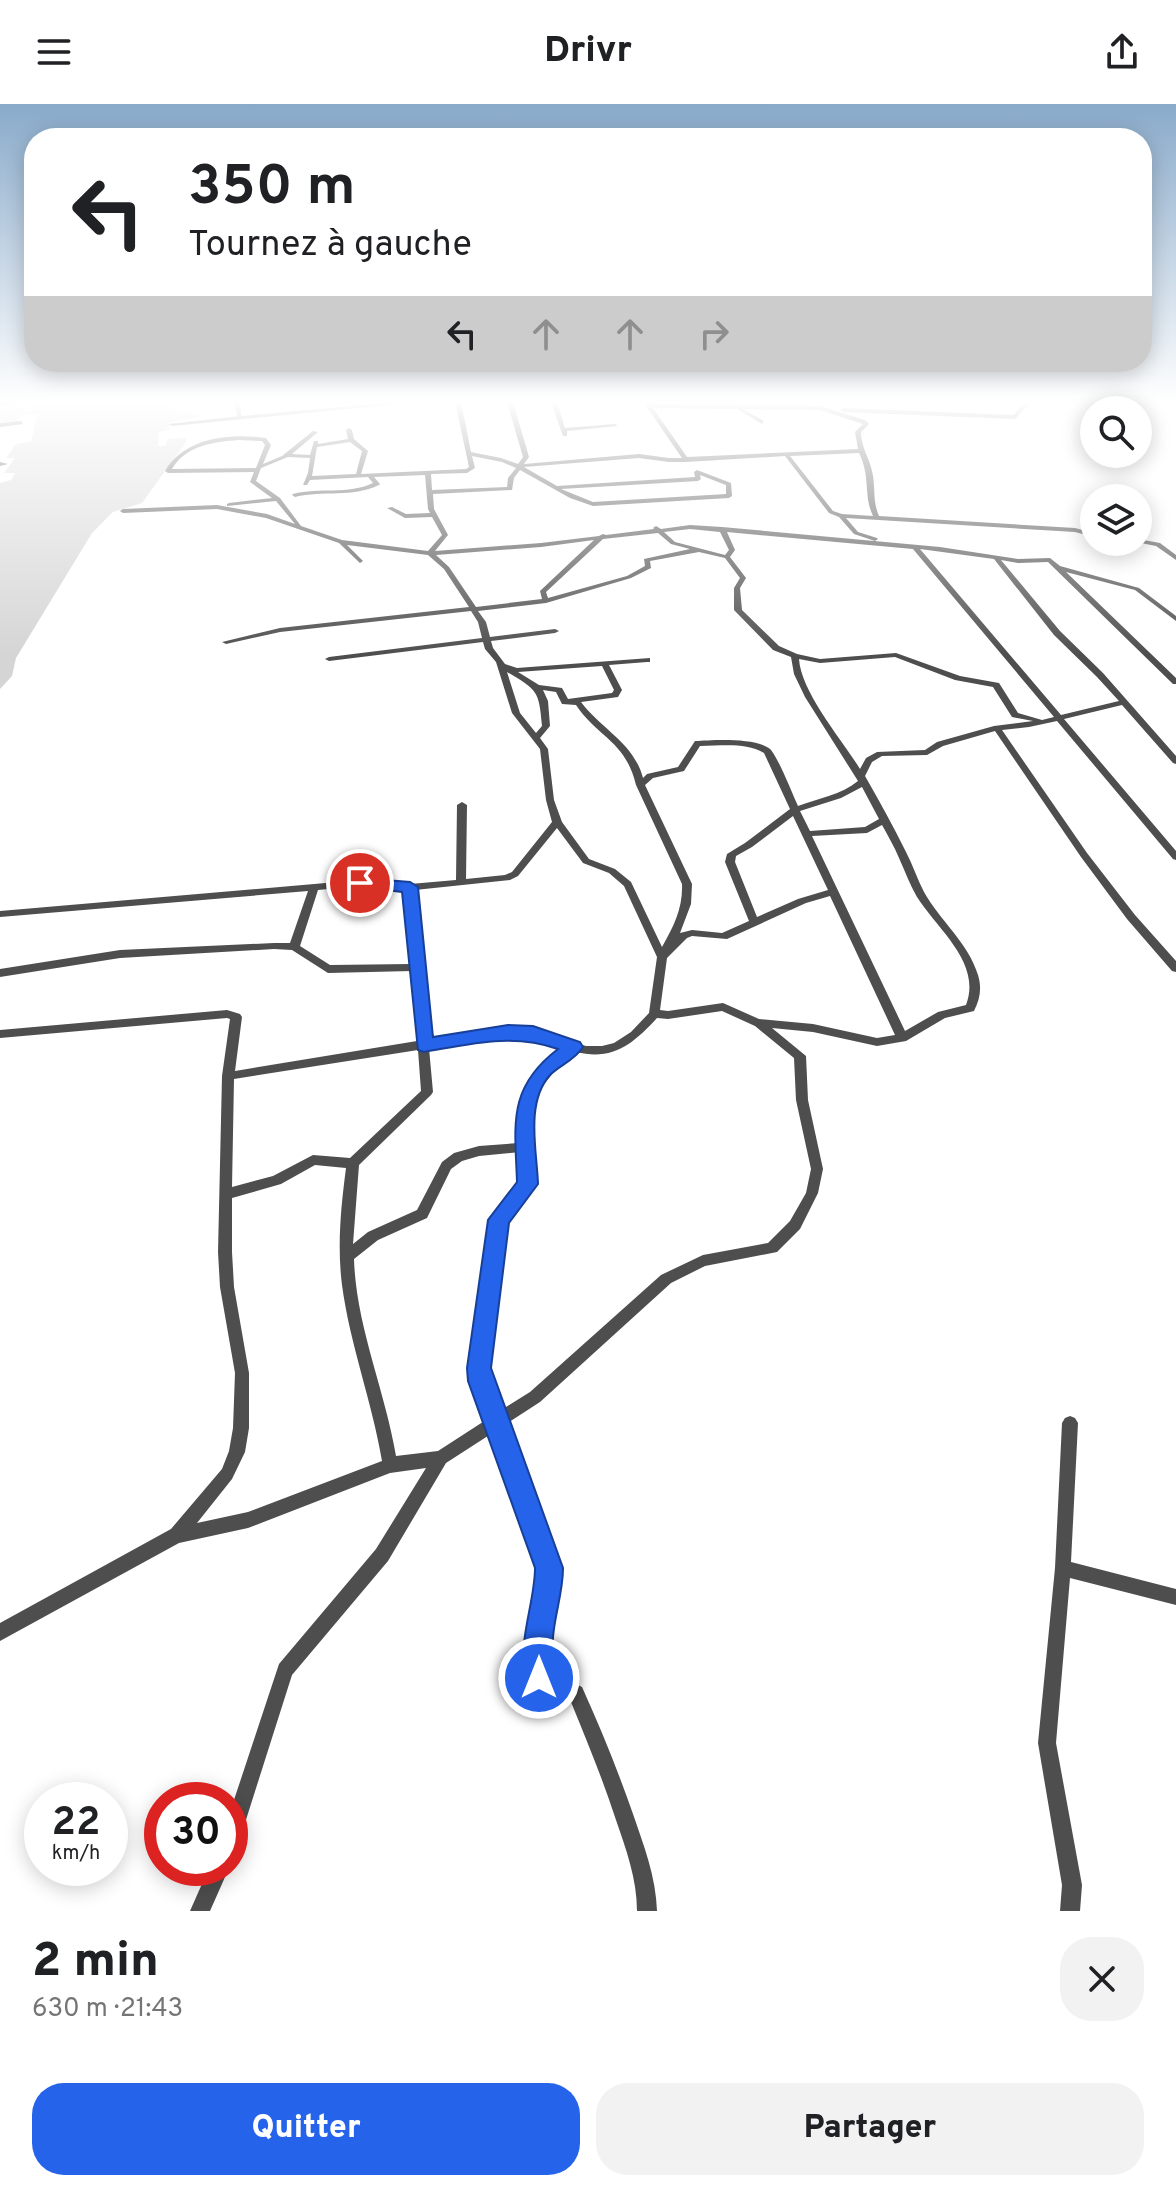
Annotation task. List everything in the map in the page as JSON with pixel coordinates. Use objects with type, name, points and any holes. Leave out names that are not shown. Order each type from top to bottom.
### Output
[{"type":"street","points":[[259,486],[281,501],[290,517],[306,530]]},
{"type":"street","points":[[295,495],[302,486]]},
{"type":"street","points":[[123,511],[281,501],[314,490],[363,492],[373,486]]},
{"type":"street","points":[[429,486],[435,515],[445,535],[430,553]]},
{"type":"street","points":[[430,492],[510,489],[510,486]]},
{"type":"street","points":[[560,487],[572,486]]},
{"type":"street","points":[[560,487],[573,499],[606,505],[729,496],[729,486]]},
{"type":"street","points":[[811,486],[831,512],[841,516],[1080,531]]},
{"type":"street","points":[[868,486],[876,516]]},
{"type":"street","points":[[267,516],[281,501]]},
{"type":"street","points":[[217,507],[267,516],[341,542],[430,553],[516,548],[656,528],[722,529],[996,558],[1050,560],[1176,682]]},
{"type":"street","points":[[390,508],[405,516],[435,515]]},
{"type":"street","points":[[841,516],[849,528],[864,537],[900,541],[918,548],[962,605],[1176,857]]},
{"type":"street","points":[[656,528],[667,541],[727,557],[743,578],[737,588],[738,610],[776,648],[820,661],[901,656],[958,678],[996,685],[1015,715],[1038,720]]},
{"type":"street","points":[[722,529],[732,550],[727,557]]},
{"type":"street","points":[[546,601],[542,592],[603,536]]},
{"type":"street","points":[[341,542],[360,561]]},
{"type":"street","points":[[1152,543],[1158,544],[1176,558]]},
{"type":"street","points":[[226,642],[280,630],[546,601],[629,577],[649,567],[646,560],[654,557],[698,550]]},
{"type":"street","points":[[430,553],[447,568],[474,610],[490,621]]},
{"type":"street","points":[[996,558],[1057,633],[1176,761]]},
{"type":"street","points":[[1059,568],[1137,589],[1176,619]]},
{"type":"street","points":[[511,605],[490,621],[487,637],[489,649],[501,665],[516,713],[544,749],[550,800],[557,822],[586,861],[612,871],[628,884],[662,957]]},
{"type":"street","points":[[1167,610],[1176,607]]},
{"type":"street","points":[[329,659],[487,637],[555,631]]},
{"type":"street","points":[[757,1023],[813,1028],[877,1042],[902,1038],[942,1015],[970,1008],[974,1001],[971,968],[953,933],[922,897],[885,819],[817,710],[795,665],[795,656]]},
{"type":"street","points":[[501,665],[517,670],[647,660]]},
{"type":"street","points":[[565,702],[615,695],[618,690],[605,664]]},
{"type":"street","points":[[501,665],[537,687],[559,690],[565,702]]},
{"type":"street","points":[[535,739],[546,726],[544,701],[537,687]]},
{"type":"street","points":[[228,1076],[508,1031],[533,1033],[596,1053],[618,1048],[637,1036],[654,1014],[662,957],[684,916],[689,900],[687,884],[640,785],[633,763],[604,726],[585,715],[578,703],[565,702]]},
{"type":"street","points":[[754,922],[729,858],[796,810],[850,794],[862,779],[869,760],[880,754],[927,752],[940,744],[997,728],[1122,703]]},
{"type":"street","points":[[997,728],[1084,855],[1138,926],[1176,968]]},
{"type":"street","points":[[640,785],[650,776],[681,769],[683,761],[691,758],[695,744],[753,743],[775,760],[902,1038]]},
{"type":"street","points":[[461,883],[462,805]]},
{"type":"street","points":[[807,834],[867,830],[885,819]]},
{"type":"street","points":[[0,914],[378,882],[410,887],[511,877],[557,822]]},
{"type":"street","points":[[294,947],[314,887]]},
{"type":"street","points":[[390,1465],[382,1411],[351,1297],[347,1256],[353,1163],[427,1092],[410,887]]},
{"type":"street","points":[[662,957],[683,936],[692,933],[723,937],[833,892]]},
{"type":"street","points":[[0,973],[120,954],[294,947],[328,969],[419,967]]},
{"type":"street","points":[[0,1632],[177,1535],[248,1520],[390,1465],[441,1458],[535,1397],[582,1358],[666,1279],[703,1261],[772,1248],[795,1225],[812,1193],[817,1169],[802,1100],[800,1056],[757,1023],[723,1007],[668,1015],[654,1014]]},
{"type":"street","points":[[0,1034],[233,1014],[236,1017],[228,1076],[227,1287],[239,1343],[241,1428],[237,1452],[227,1474],[177,1535]]},
{"type":"street","points":[[574,1047],[543,1071],[530,1094],[525,1113],[525,1147],[530,1168],[528,1184],[498,1220],[495,1232],[480,1381],[498,1421],[549,1568],[549,1593],[539,1636],[539,1678],[557,1694],[576,1693],[622,1810],[645,1887],[647,1911]]},
{"type":"street","points":[[347,1256],[373,1236],[422,1214],[446,1166],[458,1157],[525,1147]]},
{"type":"street","points":[[228,1194],[277,1180],[313,1160],[353,1163]]},
{"type":"street","points":[[1070,1423],[1063,1568],[1047,1743],[1072,1885],[1070,1911]]},
{"type":"street","points":[[248,1785],[285,1670],[382,1555],[441,1458]]},
{"type":"street","points":[[1063,1568],[1176,1597]]},
{"type":"street","points":[[200,1911],[211,1886]]},
{"type":"shaded area","points":[[0,486],[154,486],[142,503],[113,512],[92,533],[16,658],[12,676],[0,689]]},
{"type":"route","points":[[360,883],[397,883],[410,887],[424,1045],[508,1031],[533,1033],[574,1047],[543,1071],[530,1094],[525,1113],[525,1147],[530,1168],[528,1184],[498,1220],[479,1368],[480,1381],[543,1543],[549,1568],[549,1593],[539,1636],[539,1678]]}]
